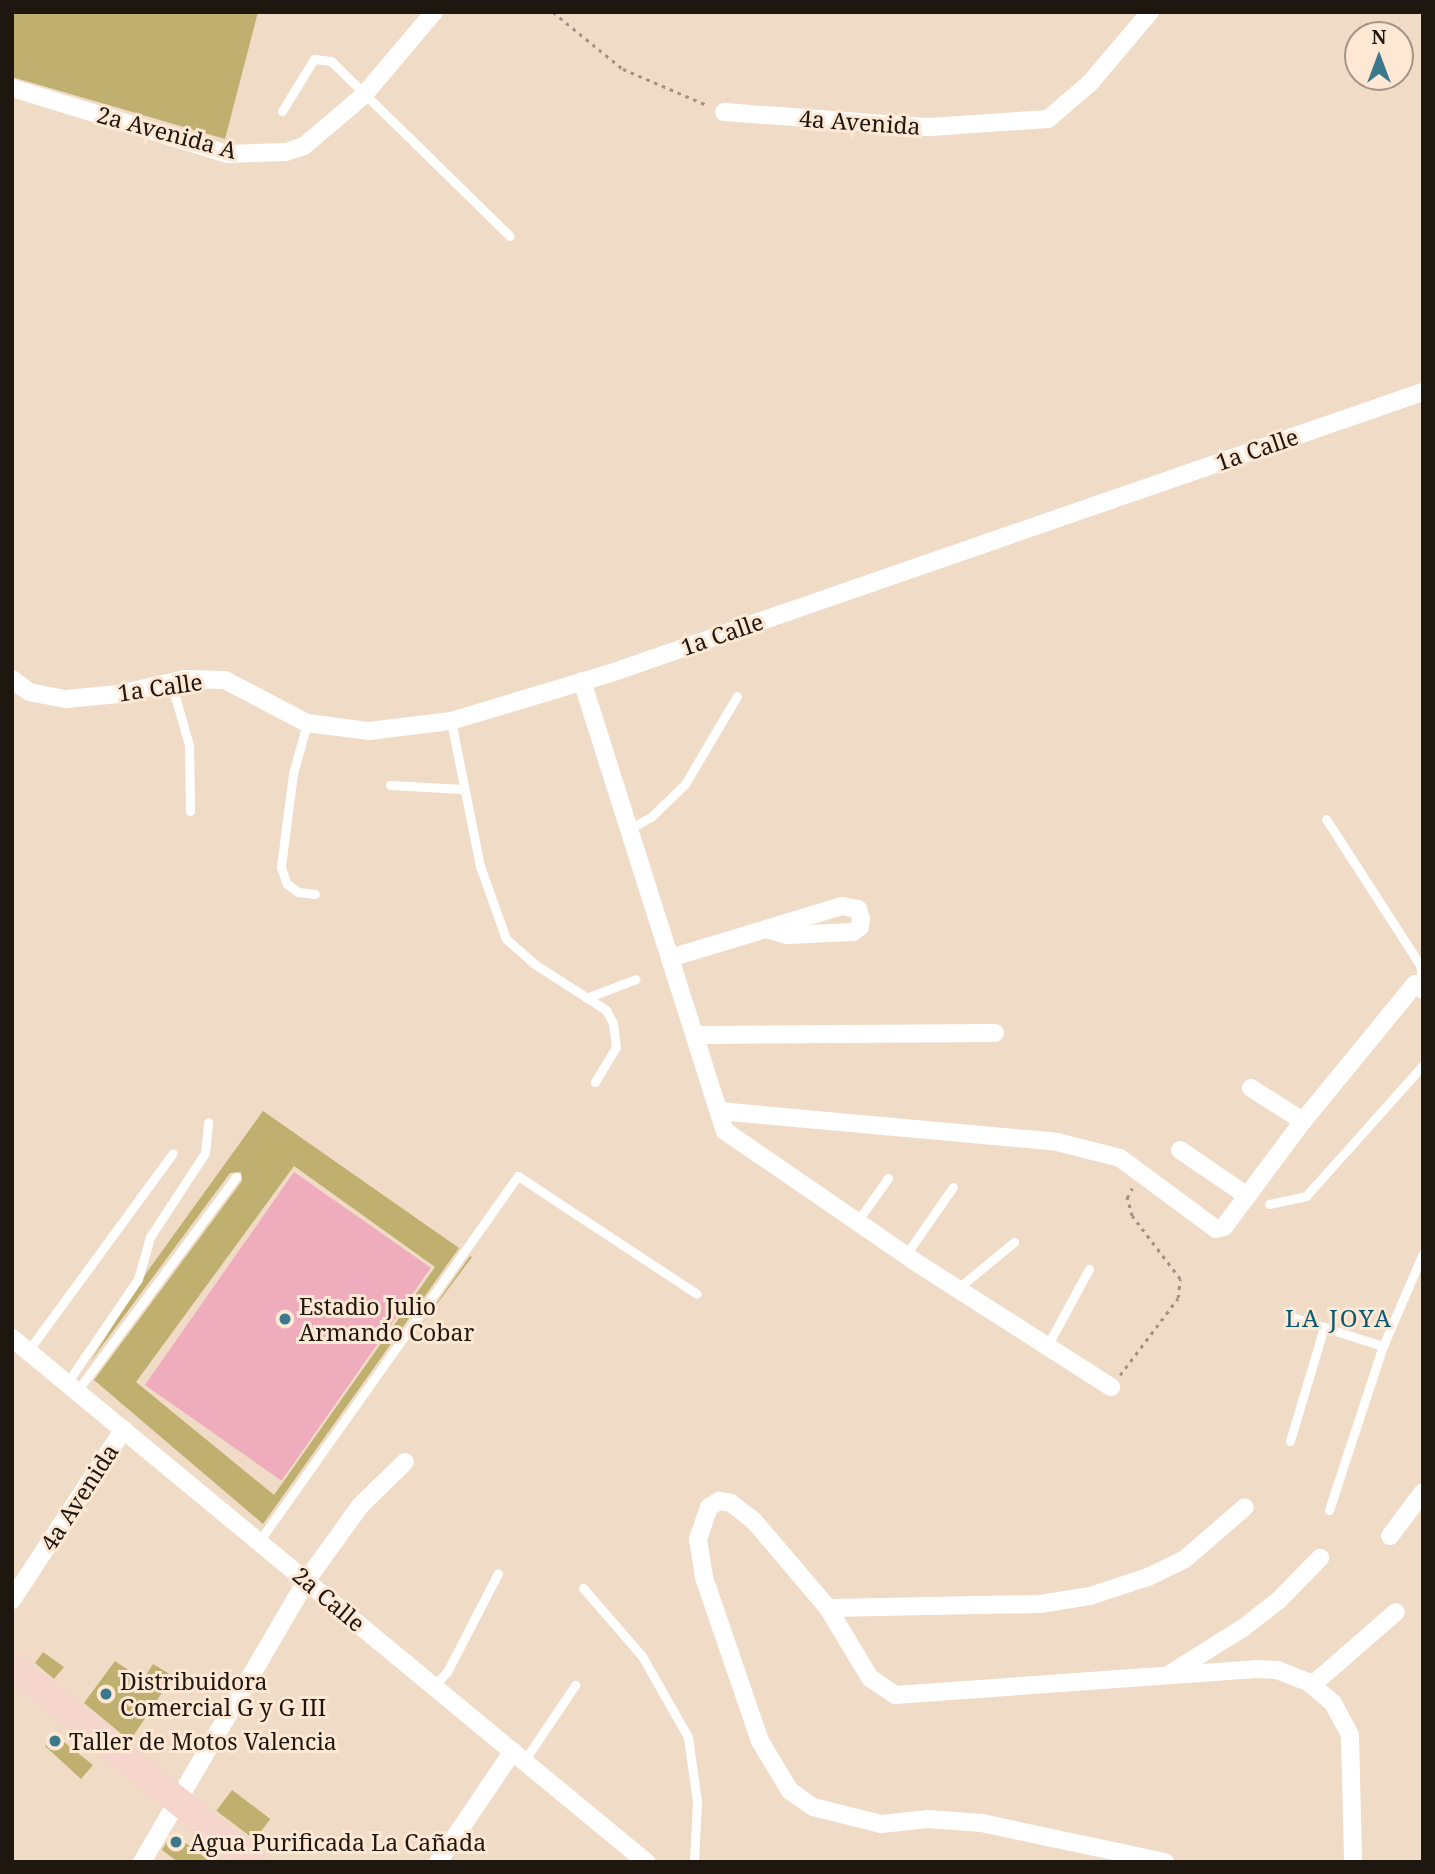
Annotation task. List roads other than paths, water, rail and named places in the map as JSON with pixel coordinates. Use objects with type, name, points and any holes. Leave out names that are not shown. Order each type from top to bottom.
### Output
[{"type":"main road","points":[[12,1666],[253,1862]]},
{"type":"street","name":"2a Avenida A","points":[[12,88],[228,154],[286,152],[304,146],[363,96],[434,12]]},
{"type":"street","name":"4a Avenida","points":[[724,112],[930,127],[1048,119],[1090,83],[1150,12]]},
{"type":"street","name":"1a Calle","points":[[12,679],[29,692],[66,699],[119,694],[171,682],[225,680],[307,723],[369,731],[451,721],[582,681],[1423,392]]},
{"type":"street","points":[[582,681],[725,1131],[905,1256],[1111,1387]]},
{"type":"street","points":[[670,958],[770,930]]},
{"type":"street","points":[[719,1111],[1057,1142],[1121,1158],[1216,1229],[1224,1227],[1303,1121],[1419,987]]},
{"type":"street","points":[[695,1035],[995,1033]]},
{"type":"street","points":[[1251,1088],[1303,1121]]},
{"type":"street","points":[[1180,1150],[1246,1195]]},
{"type":"street","name":"2a Calle","points":[[12,1338],[260,1540],[646,1862]]},
{"type":"street","name":"4a Avenida","points":[[12,1600],[124,1429]]},
{"type":"street","points":[[142,1862],[306,1580],[360,1506],[405,1462]]},
{"type":"street","points":[[1390,1536],[1423,1492]]},
{"type":"street","points":[[1165,1862],[981,1823],[928,1819],[881,1824],[813,1807],[790,1791],[760,1741],[704,1577],[698,1526],[709,1507],[719,1501],[741,1508],[828,1608],[870,1678],[881,1689],[895,1695],[1224,1671],[1277,1670],[1312,1685],[1345,1717],[1350,1735],[1353,1862]]},
{"type":"street","points":[[828,1608],[1040,1604],[1090,1597],[1148,1577],[1185,1559],[1245,1507]]},
{"type":"street","points":[[1167,1676],[1279,1600],[1320,1558]]},
{"type":"street","points":[[1312,1685],[1396,1612]]},
{"type":"street","points":[[1224,1671],[1230,1635]]},
{"type":"street","points":[[438,1862],[518,1756]]},
{"type":"lane","points":[[282,111],[314,59],[331,61],[363,96],[510,236]]},
{"type":"lane","points":[[171,682],[189,746],[190,811]]},
{"type":"lane","points":[[629,829],[651,817],[685,783],[737,696]]},
{"type":"lane","points":[[451,721],[480,866],[506,939],[606,1010],[613,1023],[616,1046],[595,1082]]},
{"type":"lane","points":[[307,723],[293,774],[281,867],[287,884],[298,892],[315,894]]},
{"type":"lane","points":[[390,785],[463,789]]},
{"type":"lane","points":[[1326,819],[1420,965],[1422,977],[1419,987]]},
{"type":"lane","points":[[586,998],[636,979]]},
{"type":"lane","points":[[1269,1204],[1306,1196],[1423,1065]]},
{"type":"lane","points":[[72,1387],[138,1279],[150,1237],[205,1153],[208,1122]]},
{"type":"lane","points":[[27,1351],[173,1153]]},
{"type":"lane","points":[[260,1540],[518,1176],[697,1294]]},
{"type":"lane","points":[[72,1387],[236,1177]]},
{"type":"lane","points":[[857,1222],[888,1178]]},
{"type":"lane","points":[[905,1256],[953,1187]]},
{"type":"lane","points":[[957,1289],[1014,1242]]},
{"type":"lane","points":[[1329,1510],[1383,1346],[1423,1253]]},
{"type":"lane","points":[[1047,1346],[1089,1269]]},
{"type":"lane","points":[[1292,1317],[1383,1346]]},
{"type":"lane","points":[[1290,1441],[1324,1327]]},
{"type":"lane","points":[[433,1686],[447,1672],[498,1573]]},
{"type":"lane","points":[[583,1588],[642,1656],[688,1737],[697,1802],[694,1862]]},
{"type":"lane","points":[[518,1756],[575,1685]]},
{"type":"place","name":"Estadio Julio Armando Cobar","points":[[285,1319]]},
{"type":"place","name":"Distribuidora Comercial G y G III","points":[[106,1694]]},
{"type":"place","name":"Taller de Motos Valencia","points":[[55,1741]]},
{"type":"place","name":"Agua Purificada La Cañada","points":[[176,1842]]},
{"type":"district","name":"LA JOYA","points":[[1339,1318]]}]
